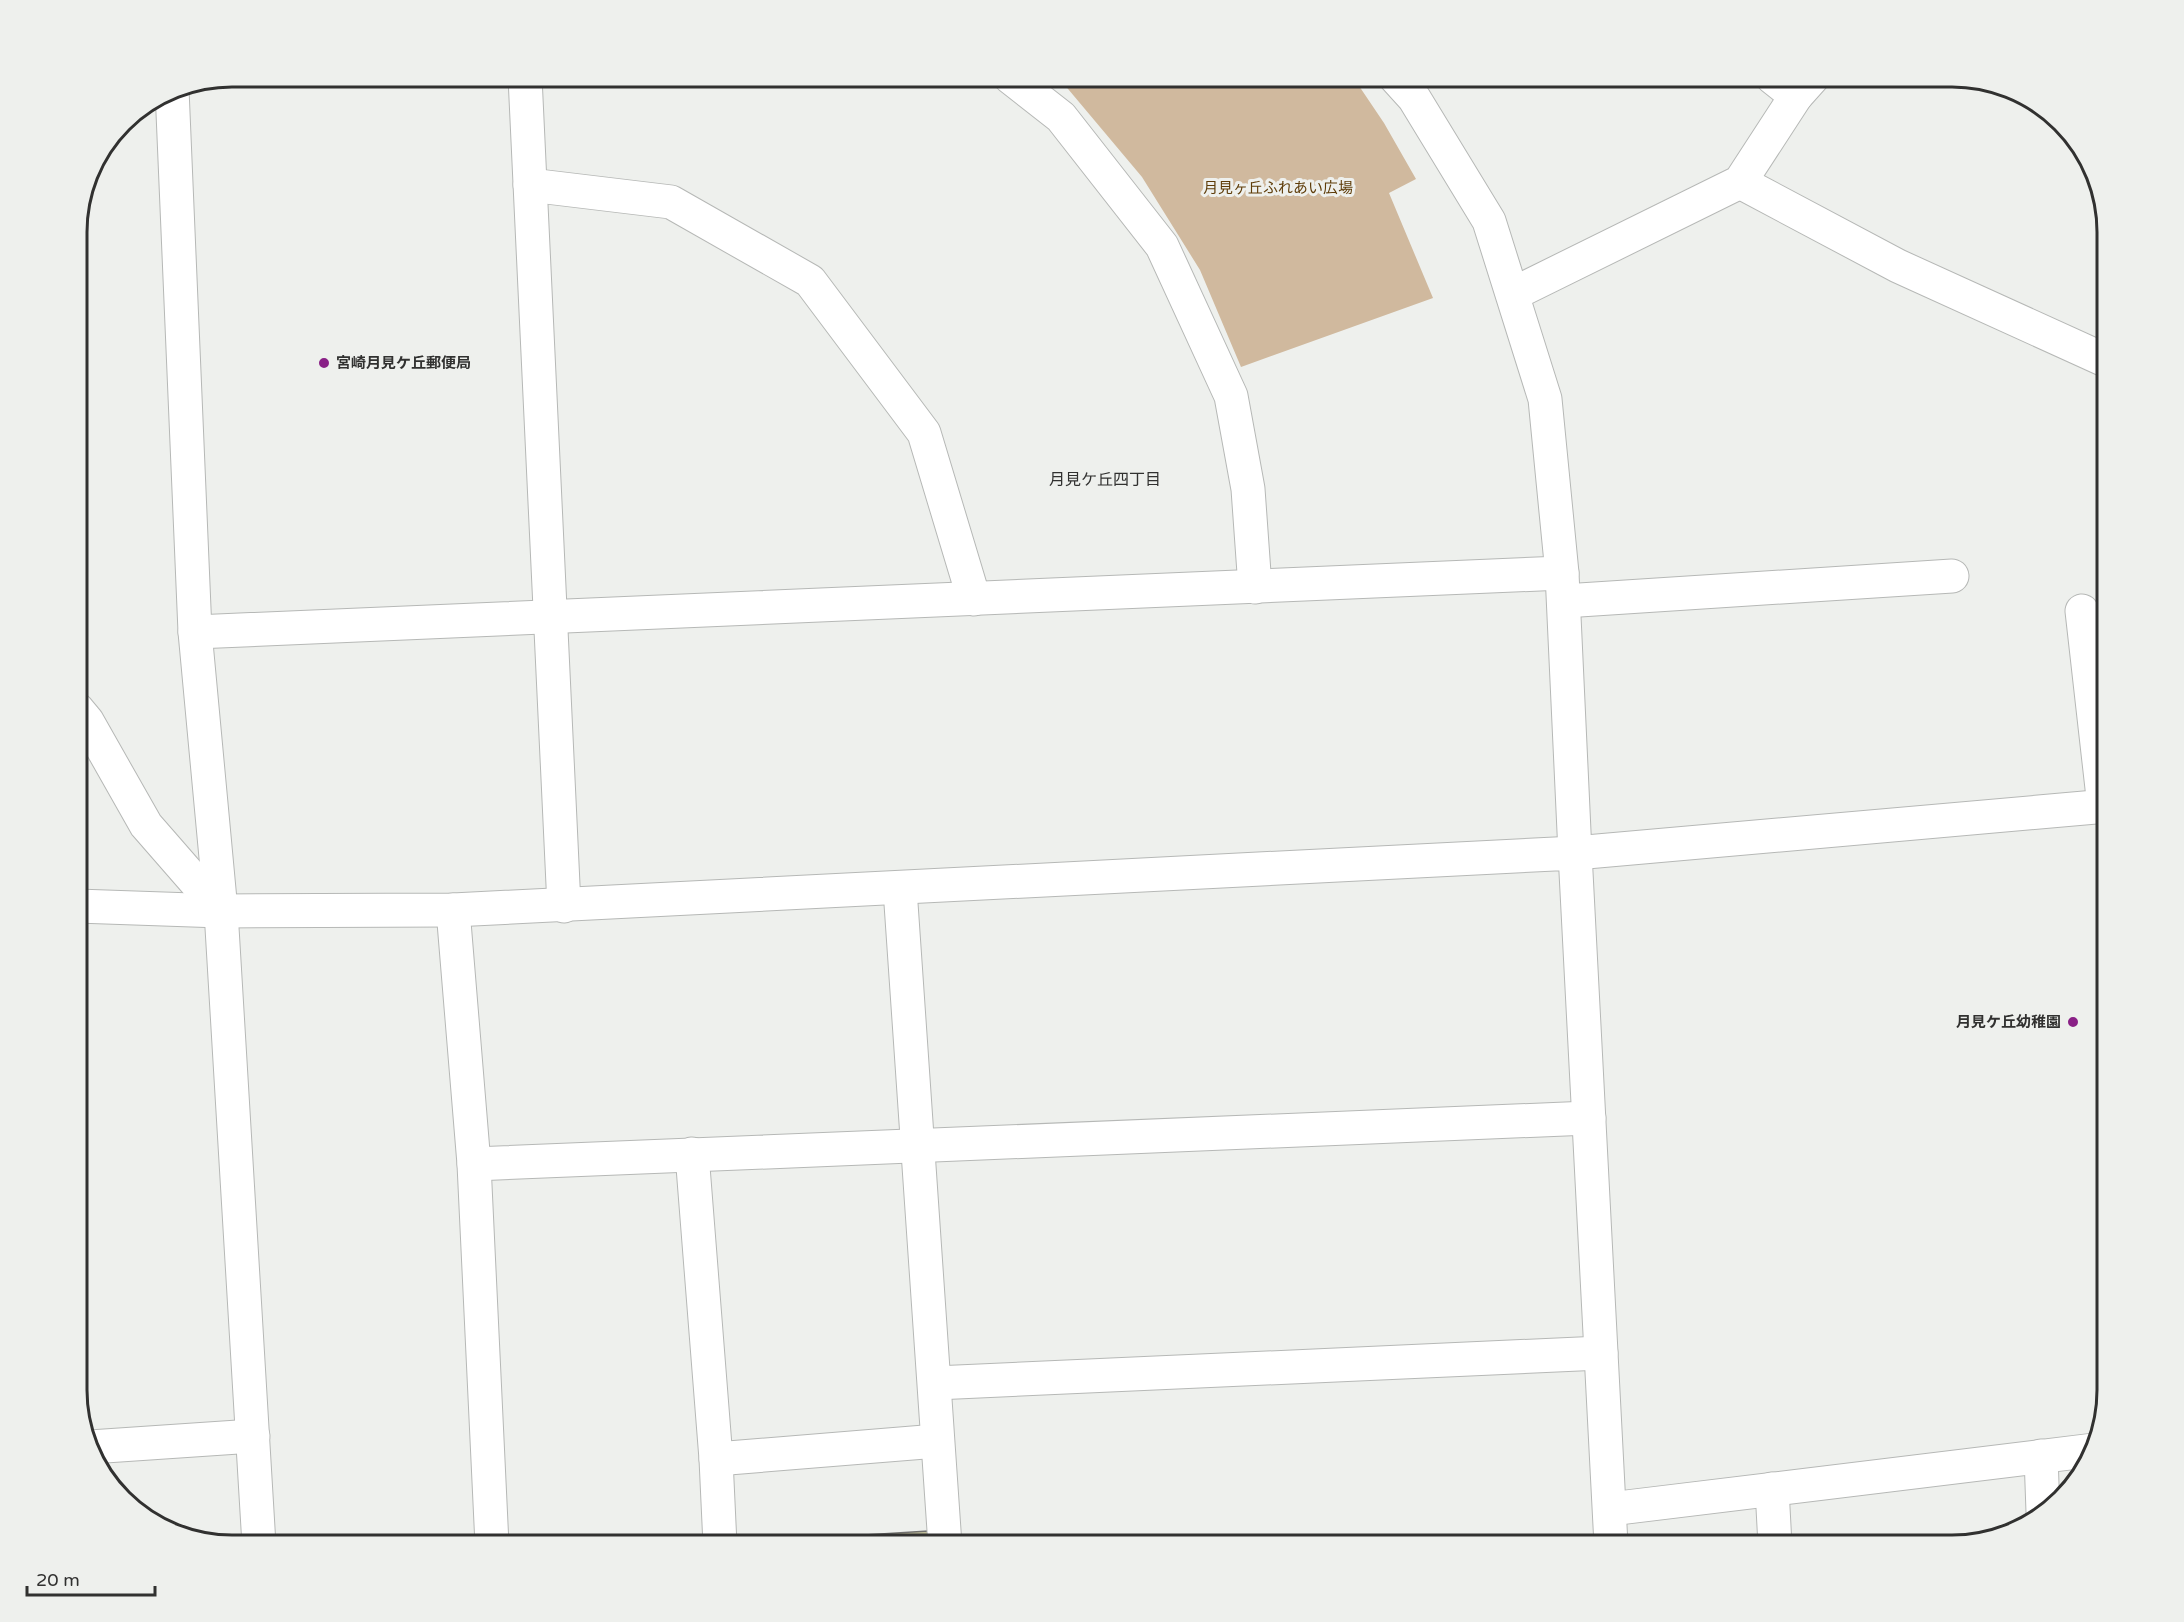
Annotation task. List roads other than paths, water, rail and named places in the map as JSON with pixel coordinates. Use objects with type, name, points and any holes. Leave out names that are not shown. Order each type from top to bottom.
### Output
[{"type":"street","points":[[526,87],[564,906]]},
{"type":"street","points":[[1024,87],[1061,117],[1162,246],[1231,396],[1248,489],[1255,587]]},
{"type":"street","points":[[1404,87],[1414,98],[1490,220],[1545,399],[1563,587],[1611,1535]]},
{"type":"street","points":[[1513,294],[1740,182],[1792,87]]},
{"type":"street","points":[[172,100],[195,632],[221,911],[258,1535]]},
{"type":"street","points":[[1740,182],[1898,266],[2097,356]]},
{"type":"street","points":[[530,185],[671,202],[810,281],[924,433],[974,599]]},
{"type":"street","points":[[195,632],[1255,587],[1563,587],[1952,576]]},
{"type":"street","points":[[2082,611],[2097,733]]},
{"type":"street","points":[[87,721],[146,825],[221,911]]},
{"type":"street","points":[[87,906],[221,911],[453,910],[564,906],[1575,853],[2097,807]]},
{"type":"street","points":[[900,889],[920,1147],[944,1535]]},
{"type":"street","points":[[453,910],[474,1164],[492,1535]]},
{"type":"street","points":[[474,1164],[1589,1118]]},
{"type":"street","points":[[692,1154],[716,1460],[720,1535]]},
{"type":"street","points":[[935,1383],[1601,1353]]},
{"type":"street","points":[[98,1446],[253,1436]]},
{"type":"street","points":[[716,1460],[937,1441]]},
{"type":"street","points":[[1610,1509],[2084,1451]]},
{"type":"street","points":[[2040,1456],[2043,1503]]},
{"type":"street","points":[[1772,1489],[1774,1535]]},
{"type":"place","name":"宮崎月見ケ丘郵便局","points":[[324,363]]},
{"type":"place","name":"月見ケ丘幼稚園","points":[[2073,1022]]},
{"type":"district","name":"月見ケ丘四丁目","points":[[1105,480]]},
{"type":"park label","name":"月見ヶ丘ふれあい広場","points":[[1278,188]]}]
